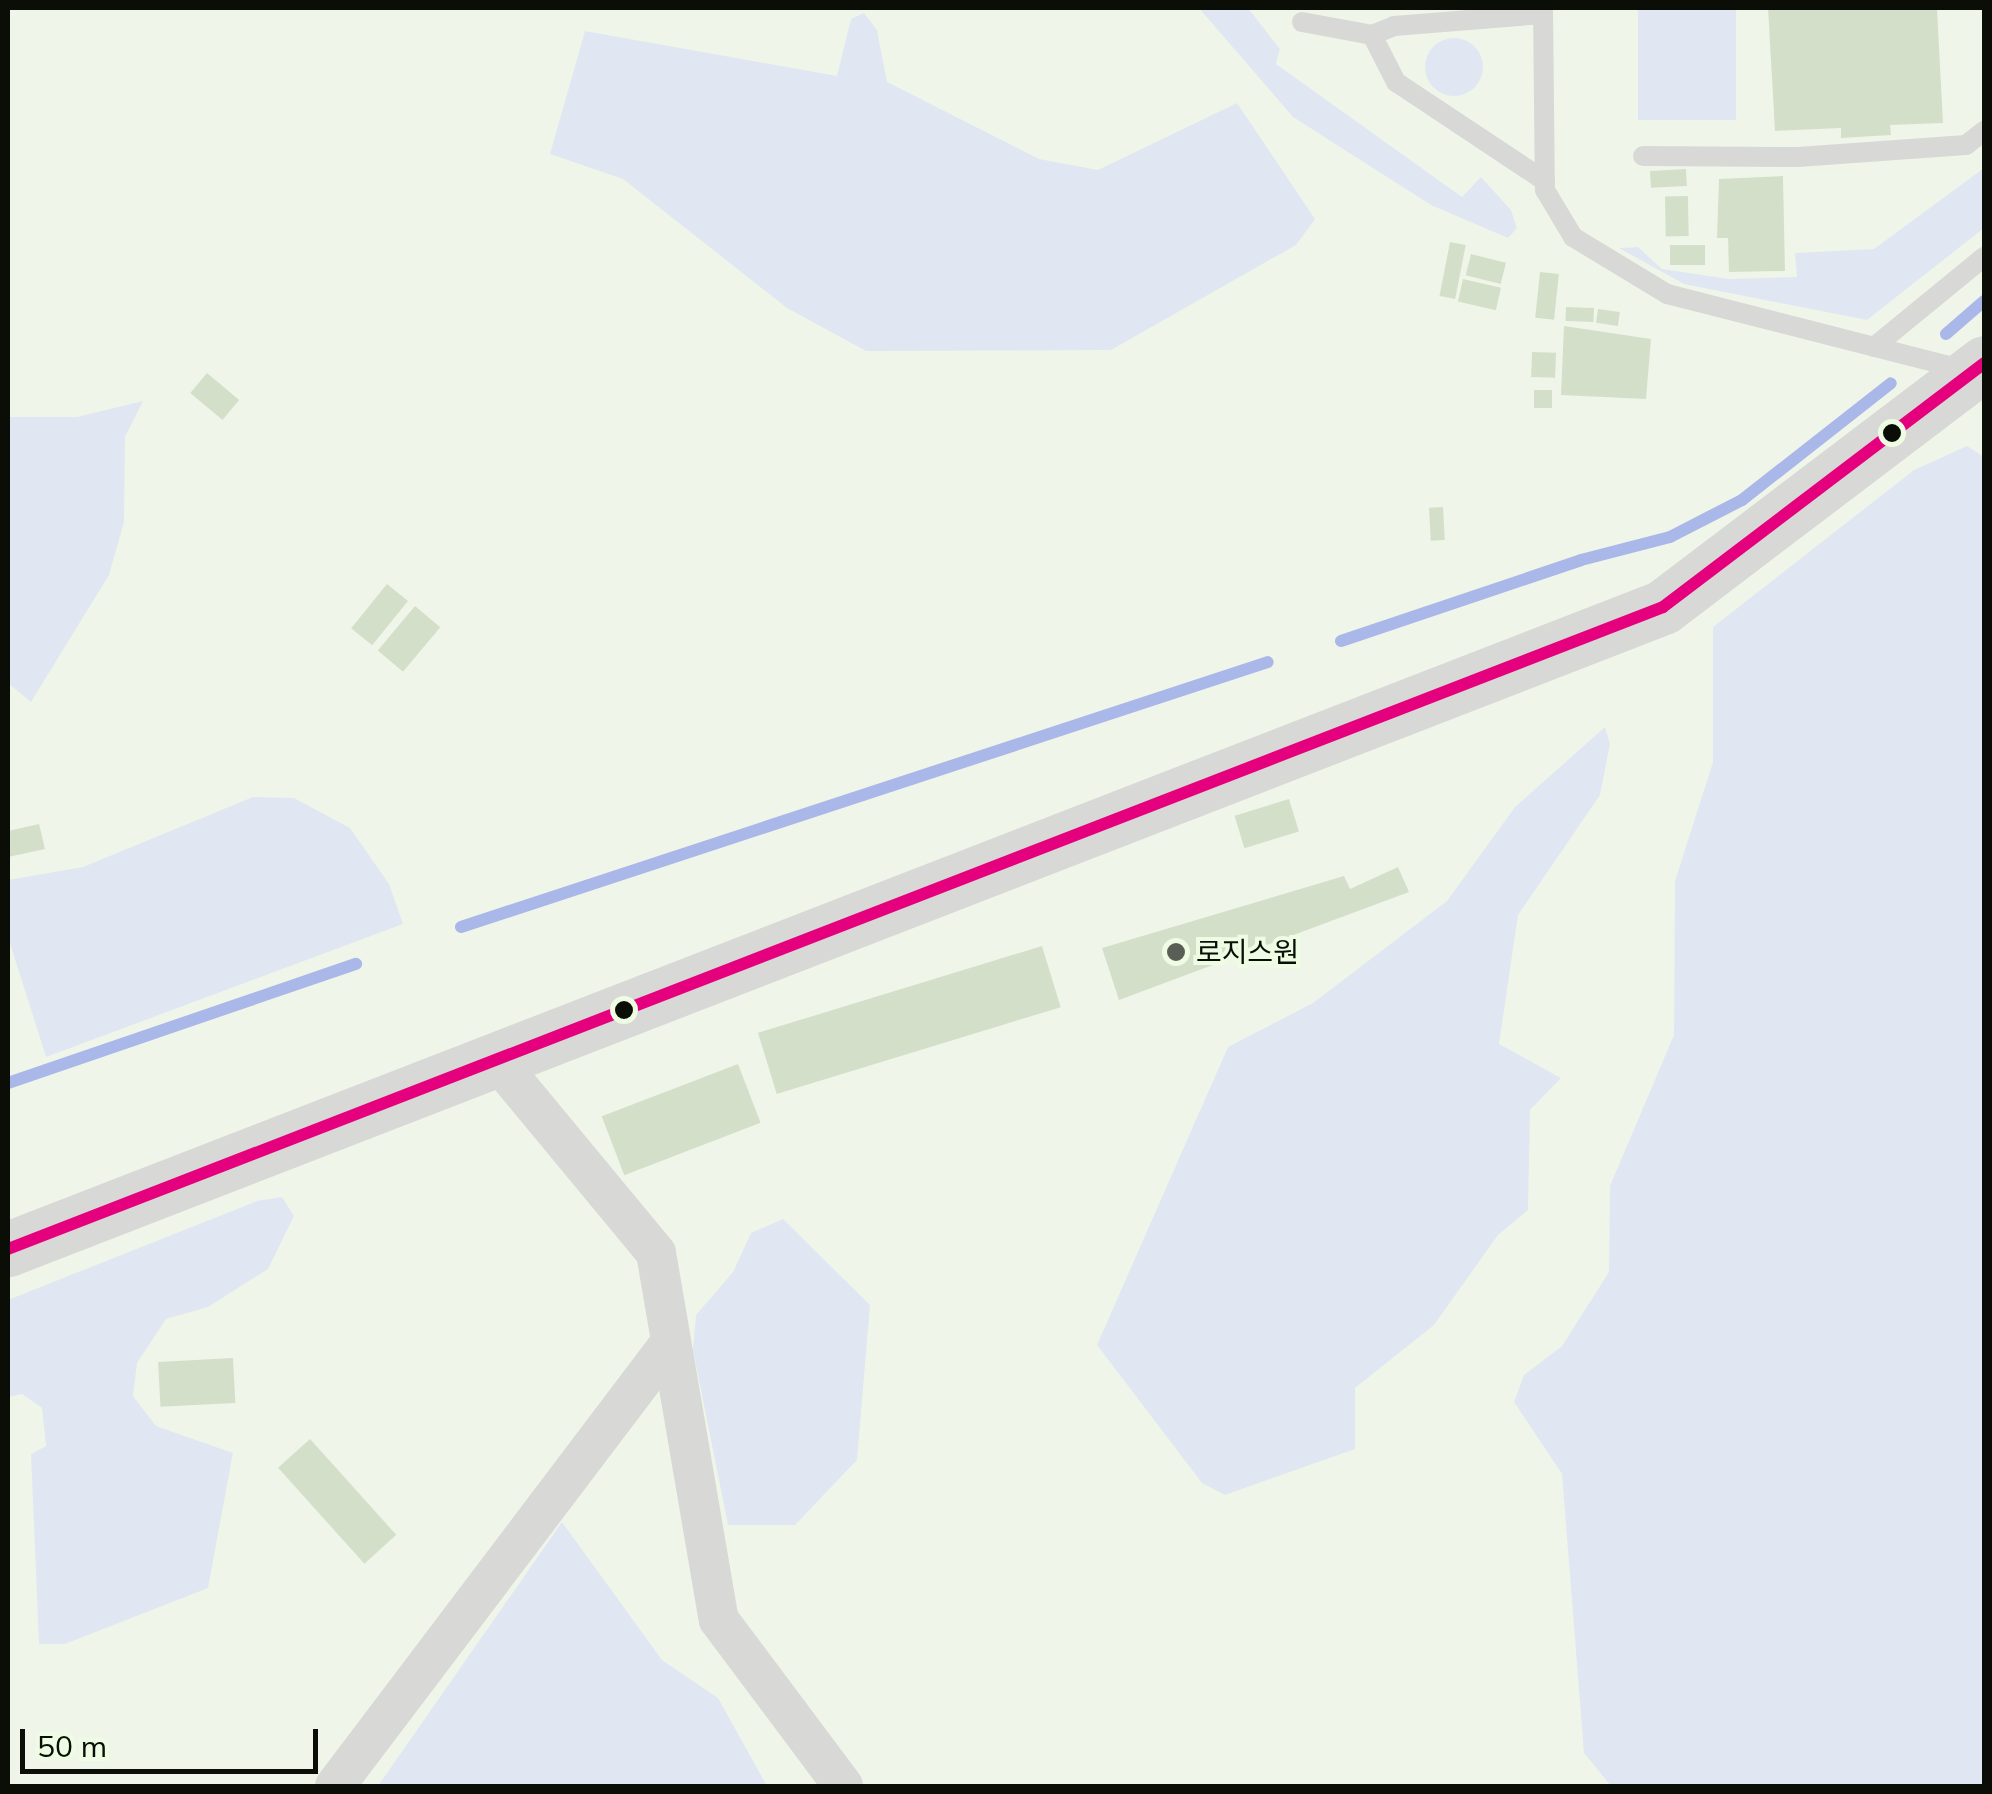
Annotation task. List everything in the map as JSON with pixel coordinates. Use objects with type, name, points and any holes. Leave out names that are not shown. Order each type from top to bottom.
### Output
[{"type":"main road","points":[[8,1248],[498,1062],[1663,607],[1978,368]]},
{"type":"street","points":[[498,1062],[656,1253],[719,1620],[843,1786]]},
{"type":"street","points":[[335,1786],[671,1342]]},
{"type":"lane","points":[[1302,22],[1372,36],[1394,26],[1543,11],[1545,181],[1572,237],[1667,294],[1874,347],[1978,368]]},
{"type":"lane","points":[[1372,36],[1396,82],[1545,181]]},
{"type":"lane","points":[[1643,156],[1892,151],[1966,145],[1984,130]]},
{"type":"lane","points":[[1874,347],[1984,257]]},
{"type":"shaded area","points":[[1199,8],[1248,8],[1280,49],[1276,64],[1462,197],[1481,177],[1511,210],[1517,228],[1508,238],[1431,205],[1293,117]]},
{"type":"shaded area","points":[[1638,8],[1736,8],[1736,120],[1638,120]]},
{"type":"shaded area","points":[[864,13],[877,30],[887,82],[1039,159],[1098,170],[1237,103],[1315,219],[1296,245],[1111,350],[866,351],[787,308],[623,179],[550,154],[585,31],[837,76],[851,19]]},
{"type":"shaded area","points":[[1454,38],[1475,46],[1483,67],[1475,88],[1454,96],[1433,88],[1425,67],[1433,46]]},
{"type":"shaded area","points":[[1984,168],[1984,228],[1867,320],[1684,284],[1619,248],[1638,247],[1662,269],[1729,279],[1797,277],[1795,253],[1874,249]]},
{"type":"shaded area","points":[[143,401],[125,437],[124,522],[109,575],[31,702],[8,683],[8,417],[77,417]]},
{"type":"shaded area","points":[[1967,446],[1984,457],[1984,1786],[1611,1786],[1584,1753],[1562,1474],[1514,1402],[1524,1375],[1562,1346],[1609,1272],[1610,1186],[1674,1035],[1675,881],[1713,762],[1713,627],[1914,470]]},
{"type":"shaded area","points":[[1605,727],[1610,744],[1600,795],[1518,915],[1499,1044],[1561,1078],[1530,1110],[1528,1210],[1498,1235],[1434,1325],[1355,1388],[1355,1449],[1225,1495],[1202,1483],[1097,1345],[1228,1047],[1313,1003],[1447,901],[1515,807]]},
{"type":"shaded area","points":[[253,797],[294,798],[350,828],[389,884],[403,924],[46,1057],[8,937],[8,880],[83,867]]},
{"type":"shaded area","points":[[282,1197],[294,1216],[268,1269],[208,1307],[166,1319],[137,1363],[133,1396],[156,1426],[233,1453],[208,1588],[65,1644],[39,1644],[31,1454],[46,1446],[42,1408],[22,1394],[8,1397],[8,1300],[257,1201]]},
{"type":"shaded area","points":[[783,1219],[870,1305],[857,1460],[795,1525],[728,1525],[693,1350],[696,1315],[733,1272],[751,1233]]},
{"type":"shaded area","points":[[562,1522],[662,1660],[718,1698],[767,1786],[378,1786]]},
{"type":"building","points":[[1768,8],[1937,8],[1943,123],[1890,125],[1891,135],[1841,138],[1841,128],[1775,131]]},
{"type":"building","points":[[1686,169],[1687,186],[1651,188],[1650,171]]},
{"type":"building","points":[[1783,176],[1785,271],[1729,272],[1728,238],[1717,238],[1719,179]]},
{"type":"building","points":[[1665,196],[1688,196],[1689,236],[1666,236]]},
{"type":"building","points":[[1450,242],[1466,245],[1455,299],[1440,296]]},
{"type":"building","points":[[1670,245],[1705,245],[1705,265],[1670,265]]},
{"type":"building","points":[[1471,254],[1506,263],[1501,284],[1466,275]]},
{"type":"building","points":[[1540,272],[1559,274],[1554,320],[1535,318]]},
{"type":"building","points":[[1463,279],[1501,288],[1496,310],[1458,301]]},
{"type":"building","points":[[1566,307],[1594,308],[1593,322],[1566,321]]},
{"type":"building","points":[[1598,309],[1620,312],[1618,326],[1596,323]]},
{"type":"building","points":[[1564,326],[1651,339],[1646,399],[1561,395]]},
{"type":"building","points":[[1532,352],[1556,353],[1555,378],[1531,377]]},
{"type":"building","points":[[207,373],[239,400],[222,420],[190,393]]},
{"type":"building","points":[[1534,390],[1552,390],[1552,408],[1534,408]]},
{"type":"building","points":[[1443,507],[1445,540],[1431,541],[1429,508]]},
{"type":"building","points":[[387,584],[408,601],[372,645],[351,628]]},
{"type":"building","points":[[415,606],[440,627],[403,672],[378,650]]},
{"type":"building","points":[[1289,799],[1299,832],[1244,848],[1234,816]]},
{"type":"building","points":[[39,824],[45,849],[8,857],[8,831]]},
{"type":"building","points":[[1398,867],[1409,892],[1119,1000],[1102,948],[1344,876],[1350,889]]},
{"type":"building","points":[[1042,946],[1061,1007],[777,1094],[758,1033]]},
{"type":"building","points":[[738,1064],[761,1123],[624,1175],[602,1116]]},
{"type":"building","points":[[233,1358],[235,1403],[160,1407],[158,1362]]},
{"type":"building","points":[[310,1439],[396,1535],[364,1564],[278,1468]]},
{"type":"waterway","points":[[1946,334],[1984,301]]},
{"type":"waterway","points":[[1341,641],[1581,560],[1670,537],[1742,500],[1891,383]]},
{"type":"waterway","points":[[461,927],[1268,662]]},
{"type":"waterway","points":[[8,1083],[356,964]]},
{"type":"transit line","points":[[8,1249],[1663,607],[1984,363]]},
{"type":"place","name":"로지스원","points":[[1176,952]]}]
